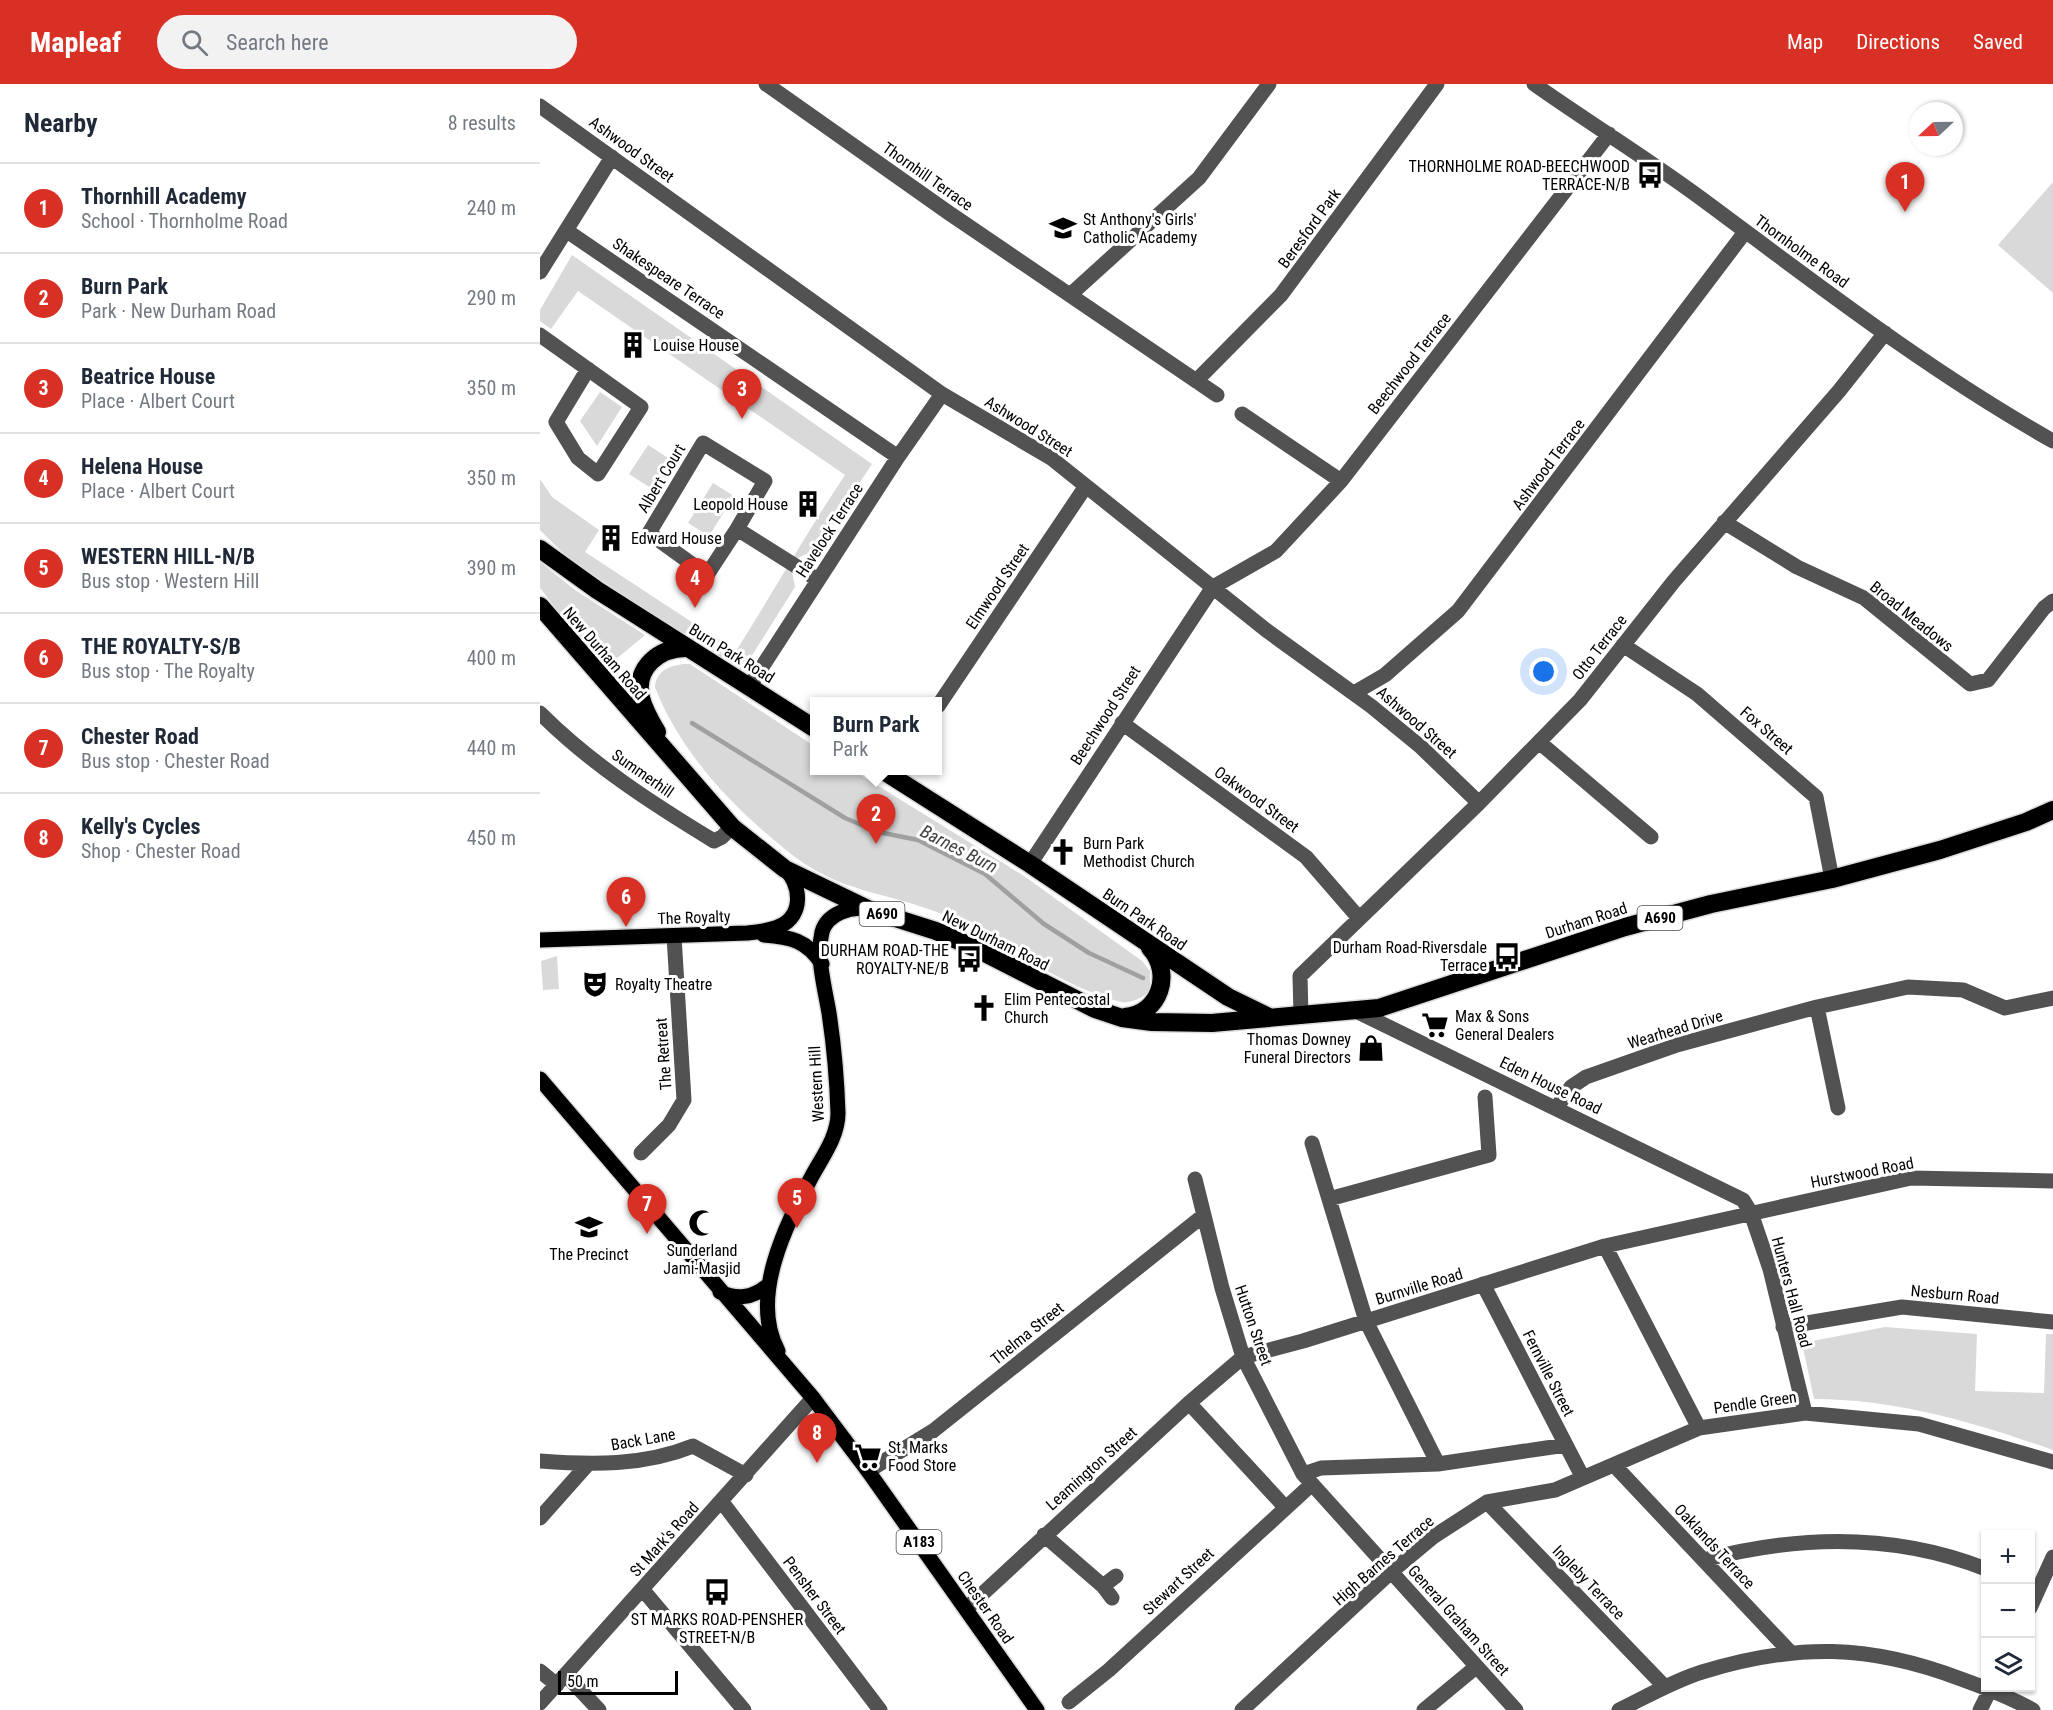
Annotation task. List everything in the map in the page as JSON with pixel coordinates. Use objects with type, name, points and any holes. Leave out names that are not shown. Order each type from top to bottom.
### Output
[{"type":"highway","name":"Burn Park Road","points":[[540,549],[563,568],[810,725]]},
{"type":"highway","name":"New Durham Road","points":[[540,606],[674,763],[732,827],[785,869],[870,910],[936,931],[1095,1009],[1122,1018],[1163,1023],[1230,1022],[1267,1017]]},
{"type":"highway","name":"A690","points":[[674,763],[646,713],[640,687],[644,671],[655,657],[673,648],[688,648]]},
{"type":"highway","name":"Burn Park Road","points":[[894,775],[1030,864],[1147,945],[1228,997],[1267,1017]]},
{"type":"highway","name":"Durham Road","points":[[1267,1017],[1358,1012],[1402,1003],[1643,922],[1711,904],[1832,879],[1970,840],[2053,810]]},
{"type":"highway","name":"A690","points":[[1122,1018],[1146,1009],[1160,991],[1161,967],[1147,945]]},
{"type":"main road","name":"The Royalty","points":[[540,940],[747,933],[781,926],[794,914],[798,900],[797,887],[785,869]]},
{"type":"main road","name":"Western Hill","points":[[796,1377],[782,1358],[769,1329],[767,1286],[797,1205],[837,1127],[830,1019],[822,964],[822,931],[831,919],[853,909],[870,910]]},
{"type":"main road","points":[[747,933],[800,940],[808,946],[822,964]]},
{"type":"main road","name":"Chester Road","points":[[540,1079],[813,1398],[868,1471],[1037,1710]]},
{"type":"main road","points":[[720,1292],[742,1298],[760,1292],[767,1286]]},
{"type":"street","name":"Thornhill Terrace","points":[[766,84],[1217,395]]},
{"type":"street","points":[[1070,295],[1199,178],[1269,84]]},
{"type":"street","name":"Beresford Park","points":[[1196,381],[1281,295],[1437,84]]},
{"type":"street","name":"Thornholme Road","points":[[1534,84],[1609,134],[1885,333],[1988,404],[2053,441]]},
{"type":"street","name":"Ashwood Street","points":[[540,106],[942,394],[1051,458],[1266,630],[1354,693],[1421,747],[1479,803]]},
{"type":"street","name":"Beechwood Terrace","points":[[1213,587],[1276,551],[1341,481],[1609,134]]},
{"type":"street","points":[[540,272],[612,157]]},
{"type":"street","name":"Shakespeare Terrace","points":[[567,231],[898,457]]},
{"type":"street","name":"Ashwood Terrace","points":[[1354,693],[1385,675],[1458,611],[1745,232]]},
{"type":"street","name":"Otto Terrace","points":[[1301,1016],[1300,976],[1358,917],[1479,803],[1580,700],[1724,522],[1839,391],[1885,333]]},
{"type":"street","points":[[540,334],[641,407],[598,474],[578,458],[556,422],[588,369]]},
{"type":"street","name":"Havelock Terrace","points":[[749,687],[898,457],[942,394]]},
{"type":"street","points":[[1242,414],[1341,481]]},
{"type":"street","name":"Albert Court","points":[[703,442],[765,481],[737,529],[707,575],[649,533],[703,442]]},
{"type":"street","name":"Elmwood Street","points":[[942,700],[1086,486]]},
{"type":"street","name":"Broad Meadows","points":[[1724,522],[1797,567],[1864,598],[1970,684],[1988,680],[2044,608],[2053,601]]},
{"type":"street","points":[[737,529],[818,580]]},
{"type":"street","name":"Beechwood Street","points":[[1030,864],[1213,587]]},
{"type":"street","name":"Fox Street","points":[[1623,645],[1697,694],[1816,797],[1832,879]]},
{"type":"street","name":"Summerhill","points":[[540,713],[570,743],[668,813],[714,841],[732,827]]},
{"type":"street","name":"Oakwood Street","points":[[1122,723],[1306,857],[1358,917]]},
{"type":"street","points":[[1539,742],[1651,837]]},
{"type":"street","name":"The Retreat","points":[[641,1153],[669,1125],[684,1100],[674,936]]},
{"type":"street","name":"Wearhead Drive","points":[[1557,1107],[1571,1087],[1586,1077],[1677,1045],[1817,1007],[1908,987],[1963,990],[2005,1008],[2053,998]]},
{"type":"street","points":[[1817,1007],[1838,1108]]},
{"type":"street","name":"Eden House Road","points":[[1358,1012],[1728,1191]]},
{"type":"street","points":[[1329,1199],[1489,1155],[1485,1097]]},
{"type":"street","points":[[1312,1143],[1366,1321],[1438,1464]]},
{"type":"street","name":"Hurstwood Road","points":[[1605,1246],[1911,1178],[2053,1181]]},
{"type":"street","name":"Hutton Street","points":[[1195,1179],[1243,1357],[1307,1479]]},
{"type":"street","name":"Hunters Hall Road","points":[[1728,1191],[1743,1200],[1751,1213],[1770,1269],[1805,1413]]},
{"type":"street","name":"Thelma Street","points":[[868,1471],[933,1431],[1204,1215]]},
{"type":"street","points":[[1605,1246],[1698,1428]]},
{"type":"street","name":"Burnville Road","points":[[1243,1357],[1605,1246]]},
{"type":"street","name":"Fernville Street","points":[[1483,1284],[1583,1478]]},
{"type":"street","name":"Nesburn Road","points":[[1783,1327],[1902,1307],[2053,1322]]},
{"type":"street","name":"Leamington Street","points":[[966,1609],[1044,1534],[1243,1357]]},
{"type":"street","name":"St Mark's Road","points":[[540,1703],[813,1398]]},
{"type":"street","points":[[1189,1403],[1285,1507]]},
{"type":"street","name":"Pendle Green","points":[[1638,1454],[1698,1428],[1805,1413],[1919,1424],[2053,1462]]},
{"type":"street","points":[[1307,1479],[1322,1468],[1438,1464],[1566,1445]]},
{"type":"street","name":"Back Lane","points":[[540,1461],[588,1464],[662,1456],[693,1446],[746,1475]]},
{"type":"street","name":"High Barnes Terrace","points":[[1242,1710],[1391,1572],[1433,1537],[1487,1502],[1537,1494],[1583,1478],[1638,1454]]},
{"type":"street","points":[[540,1518],[588,1464]]},
{"type":"street","name":"Oaklands Terrace","points":[[1614,1465],[1790,1652]]},
{"type":"street","name":"Stewart Street","points":[[1069,1702],[1109,1670],[1285,1507],[1307,1479]]},
{"type":"street","name":"General Graham Street","points":[[1307,1479],[1516,1710]]},
{"type":"street","name":"Pensher Street","points":[[722,1502],[880,1710]]},
{"type":"street","name":"Ingleby Terrace","points":[[1487,1502],[1665,1687]]},
{"type":"street","points":[[1044,1534],[1108,1592],[1116,1576]]},
{"type":"street","points":[[1704,1560],[1788,1544],[1846,1540],[1921,1548],[1957,1557],[1981,1567]]},
{"type":"street","points":[[2053,1557],[2035,1589],[2053,1598]]},
{"type":"street","points":[[643,1590],[744,1710]]},
{"type":"street","points":[[1618,1710],[1700,1672],[1790,1652],[1883,1654],[1914,1661],[1981,1684]]},
{"type":"street","points":[[1424,1710],[1476,1666]]},
{"type":"street","points":[[540,1671],[561,1680],[599,1710]]},
{"type":"street","points":[[1980,1710],[1989,1692]]},
{"type":"street","points":[[1998,1692],[2032,1710]]},
{"type":"shaded area","points":[[2053,182],[2053,293],[1998,245]]},
{"type":"shaded area","points":[[572,255],[872,464],[816,549],[791,562],[845,475],[578,291],[551,329],[540,321],[540,310]]},
{"type":"shaded area","points":[[600,392],[622,407],[597,446],[580,421]]},
{"type":"shaded area","points":[[648,445],[676,463],[657,492],[629,474]]},
{"type":"shaded area","points":[[540,479],[552,497],[599,530],[585,552],[736,651],[790,562],[795,587],[741,673],[568,558],[540,530]]},
{"type":"shaded area","points":[[713,483],[734,496],[709,536],[688,523]]},
{"type":"shaded area","points":[[540,562],[575,590],[645,635],[603,670],[540,588]]},
{"type":"shaded area","points":[[690,664],[810,743],[810,775],[860,775],[1024,876],[1142,961],[1150,971],[1150,991],[1129,1002],[1121,1002],[1096,994],[1049,972],[958,921],[934,911],[829,878],[812,869],[774,840],[733,802],[713,781],[680,736],[655,687],[661,673],[673,666]]},
{"type":"shaded area","points":[[557,956],[559,989],[543,990],[541,961]]},
{"type":"shaded area","points":[[1885,1327],[1977,1334],[1975,1391],[2044,1393],[2046,1334],[2053,1334],[2053,1450],[1936,1414],[1876,1403],[1814,1399],[1802,1343]]},
{"type":"waterway","name":"Barnes Burn","points":[[692,723],[845,818],[878,832],[918,840],[985,874],[1044,924],[1089,953],[1143,978]]},
{"type":"place","name":"THORNHOLME ROAD-BEECHWOOD TERRACE-N/B","points":[[1650,175]]},
{"type":"place","name":"Thornhill Academy","points":[[1905,212]]},
{"type":"place","name":"St Anthony's Girls' Catholic Academy","points":[[1063,228]]},
{"type":"place","name":"Louise House","points":[[633,345]]},
{"type":"place","name":"Beatrice House","points":[[742,419]]},
{"type":"place","name":"Leopold House","points":[[808,504]]},
{"type":"place","name":"Edward House","points":[[611,538]]},
{"type":"place","name":"Helena House","points":[[695,608]]},
{"type":"place","name":"Burn Park","points":[[876,844]]},
{"type":"place","name":"Burn Park Methodist Church","points":[[1063,852]]},
{"type":"place","name":"THE ROYALTY-S/B","points":[[626,927]]},
{"type":"place","name":"Durham Road-Riversdale Terrace","points":[[1507,956]]},
{"type":"place","name":"DURHAM ROAD-THE ROYALTY-NE/B","points":[[969,959]]},
{"type":"place","name":"Royalty Theatre","points":[[595,984]]},
{"type":"place","name":"Elim Pentecostal Church","points":[[984,1008]]},
{"type":"place","name":"Max & Sons General Dealers","points":[[1435,1025]]},
{"type":"place","name":"Thomas Downey Funeral Directors","points":[[1371,1048]]},
{"type":"place","name":"Sunderland Jami-Masjid","points":[[702,1223]]},
{"type":"place","name":"The Precinct","points":[[589,1227]]},
{"type":"place","name":"WESTERN HILL-N/B","points":[[797,1228]]},
{"type":"place","name":"Chester Road","points":[[647,1234]]},
{"type":"place","name":"St. Marks Food Store","points":[[868,1456]]},
{"type":"place","name":"Kelly's Cycles","points":[[817,1463]]},
{"type":"place","name":"ST MARKS ROAD-PENSHER STREET-N/B","points":[[717,1592]]}]
